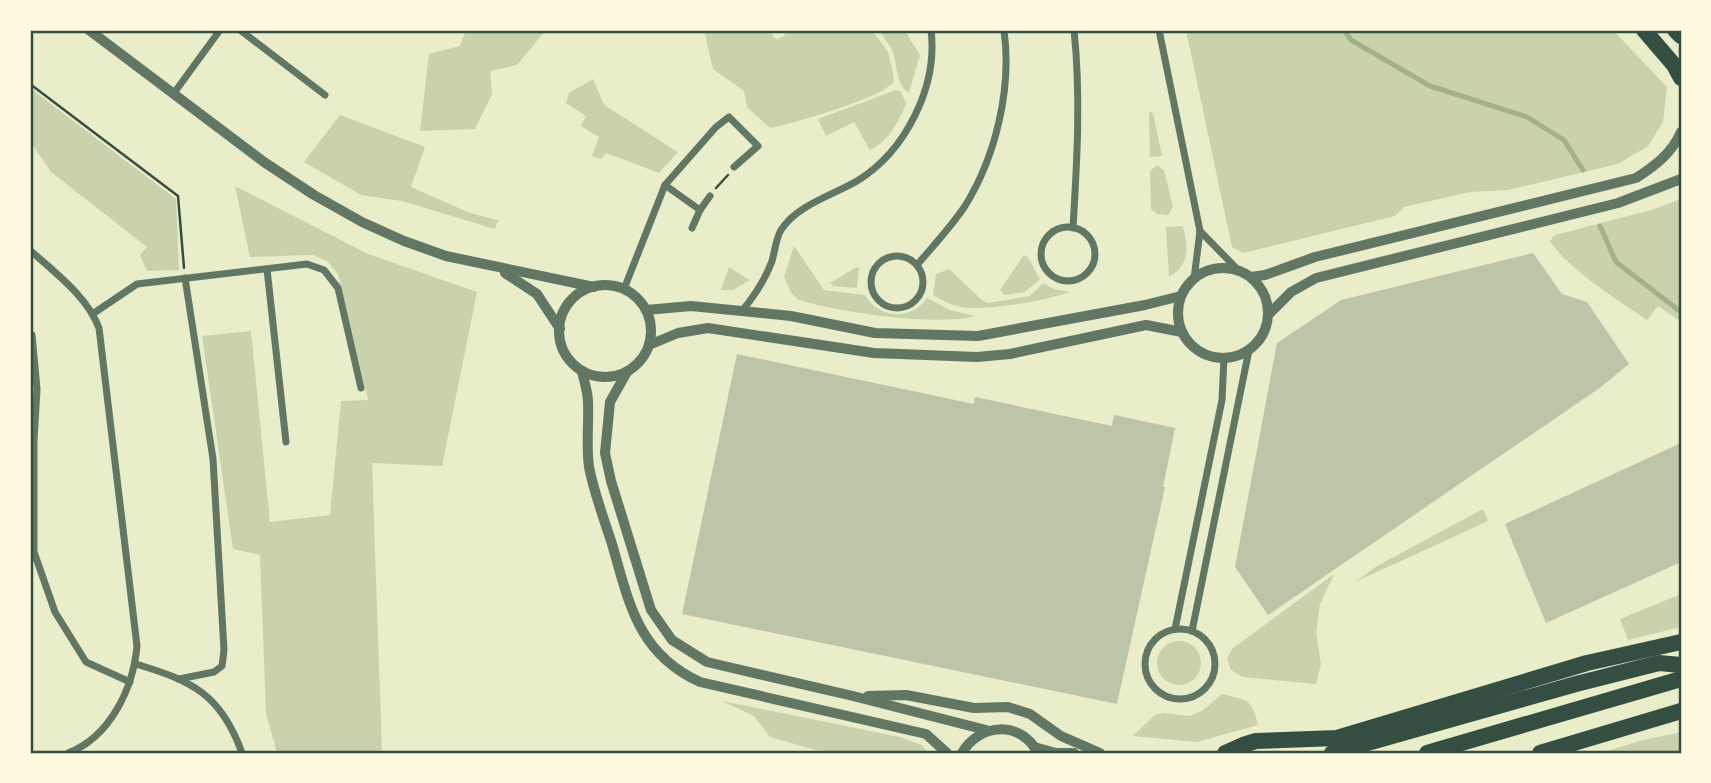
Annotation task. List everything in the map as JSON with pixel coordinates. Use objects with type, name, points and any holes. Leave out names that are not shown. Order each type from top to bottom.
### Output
[{"type":"highway","points":[[1644,30],[1674,65],[1681,78]]},
{"type":"highway","points":[[1675,30],[1681,36]]},
{"type":"highway","points":[[1225,753],[1256,741],[1337,738],[1587,663],[1681,642]]},
{"type":"highway","points":[[1332,753],[1659,663],[1681,665]]},
{"type":"highway","points":[[1427,753],[1681,679]]},
{"type":"highway","points":[[1539,753],[1681,711]]},
{"type":"street","points":[[91,30],[264,162],[362,222],[425,248],[493,267],[594,287],[614,286],[633,294],[646,310],[651,334],[649,345],[644,356],[627,372],[610,402],[604,439],[611,481],[651,610],[671,640],[707,662],[853,696],[941,720],[986,730],[1008,729],[1018,732],[1036,750],[1074,753]]},
{"type":"street","points":[[174,93],[220,30]]},
{"type":"street","points":[[240,30],[325,95]]},
{"type":"street","points":[[742,311],[765,278],[781,230],[805,208],[859,179],[889,153],[917,116],[931,64],[930,30]]},
{"type":"street","points":[[917,265],[964,207],[988,156],[1003,97],[1004,30]]},
{"type":"street","points":[[1073,228],[1079,146],[1074,30]]},
{"type":"street","points":[[1158,30],[1200,231],[1194,279]]},
{"type":"street","points":[[624,289],[665,185],[716,127],[729,117],[758,146],[734,167]]},
{"type":"street","points":[[1251,277],[1265,275],[1327,254],[1636,178],[1671,150],[1681,132]]},
{"type":"street","points":[[1268,315],[1290,292],[1316,278],[1618,202],[1681,179]]},
{"type":"street","points":[[665,185],[700,210]]},
{"type":"street","points":[[692,228],[710,196]]},
{"type":"street","points":[[1064,228],[1073,228],[1088,237],[1095,254],[1089,271],[1073,281],[1055,279],[1043,267],[1041,250],[1049,235],[1064,228]]},
{"type":"street","points":[[1200,231],[1239,271],[1251,277],[1260,288],[1266,300],[1268,315],[1263,334],[1249,350],[1237,356],[1211,356],[1189,343],[1182,332],[1178,314],[1181,296],[1194,279],[1214,269],[1239,271]]},
{"type":"street","points":[[30,250],[94,313],[99,328],[137,646],[130,682],[119,707],[103,730],[68,753]]},
{"type":"street","points":[[894,256],[903,256],[917,265],[923,281],[918,297],[912,303],[895,308],[887,306],[874,296],[870,278],[878,263],[894,256]]},
{"type":"street","points":[[94,313],[137,284],[307,264],[324,270],[338,288],[360,388]]},
{"type":"street","points":[[493,267],[530,288],[541,299],[559,329]]},
{"type":"street","points":[[267,269],[286,442]]},
{"type":"street","points":[[179,678],[214,672],[222,666],[224,650],[213,459],[185,278]]},
{"type":"street","points":[[594,287],[581,292],[570,302],[559,329],[560,339],[567,357],[582,371],[604,377],[627,372]]},
{"type":"street","points":[[646,310],[691,306],[791,316],[875,333],[978,336],[1181,296]]},
{"type":"street","points":[[649,345],[678,333],[708,328],[874,353],[977,358],[1010,354],[1146,325],[1182,332]]},
{"type":"street","points":[[32,335],[37,389],[34,552],[55,612],[86,662],[130,682]]},
{"type":"street","points":[[1192,631],[1249,350]]},
{"type":"street","points":[[1175,629],[1222,400],[1224,358]]},
{"type":"street","points":[[582,371],[588,400],[589,467],[633,616],[662,658],[700,682],[926,734],[947,753]]},
{"type":"street","points":[[1175,629],[1199,634],[1210,645],[1215,656],[1215,668],[1206,688],[1198,694],[1178,699],[1159,692],[1152,685],[1145,666],[1146,655],[1157,638],[1175,629]]},
{"type":"street","points":[[135,664],[179,678],[197,689],[226,717],[242,753]]},
{"type":"street","points":[[853,696],[906,695],[974,708],[1008,707],[1030,714],[1061,736],[1100,753]]},
{"type":"street","points":[[961,753],[975,736],[986,730]]},
{"type":"path","points":[[30,84],[178,196],[185,278]]},
{"type":"path","points":[[710,196],[734,167]]},
{"type":"green space","points":[[466,30],[546,30],[517,65],[490,71],[492,94],[475,129],[420,131],[429,54],[460,46]]},
{"type":"green space","points":[[704,30],[771,30],[773,37],[777,39],[784,36],[786,30],[872,30],[888,52],[893,81],[880,92],[850,104],[770,128],[747,107],[744,91],[713,69]]},
{"type":"green space","points":[[879,30],[906,30],[920,55],[909,93],[901,84],[892,50]]},
{"type":"green space","points":[[1186,30],[1613,30],[1667,87],[1663,122],[1648,146],[1618,164],[1508,190],[1470,192],[1404,207],[1395,216],[1243,253],[1232,247]]},
{"type":"green space","points":[[593,79],[604,105],[678,152],[659,173],[606,153],[601,159],[592,156],[599,137],[581,126],[586,116],[566,103],[569,93]]},
{"type":"green space","points":[[30,88],[176,199],[179,270],[147,271],[140,255],[147,247],[51,172],[30,141]]},
{"type":"green space","points":[[896,90],[901,92],[906,103],[893,130],[870,150],[854,122],[826,136],[818,119]]},
{"type":"green space","points":[[1149,112],[1153,113],[1162,156],[1150,157]]},
{"type":"green space","points":[[340,115],[425,147],[411,187],[470,213],[498,220],[495,229],[402,201],[361,195],[304,162]]},
{"type":"green space","points":[[1157,165],[1164,170],[1173,207],[1168,215],[1157,214],[1151,209],[1150,171]]},
{"type":"green space","points":[[235,186],[368,254],[477,292],[442,466],[372,463],[382,753],[277,753],[266,714],[260,555],[233,549],[202,336],[251,331],[270,522],[330,515],[341,401],[368,400],[338,274],[327,261],[313,255],[250,257]]},
{"type":"green space","points":[[1681,199],[1681,322],[1658,306],[1647,320],[1581,273],[1550,241],[1555,235],[1651,210]]},
{"type":"green space","points":[[1183,226],[1186,255],[1181,267],[1169,277],[1166,227]]},
{"type":"green space","points":[[794,246],[824,290],[865,295],[878,309],[886,313],[913,311],[927,298],[950,310],[975,316],[937,320],[887,317],[799,300],[792,294],[784,277]]},
{"type":"green space","points":[[1024,255],[1040,279],[1025,292],[1004,295],[1000,290]]},
{"type":"green space","points":[[729,267],[750,280],[733,290],[721,290]]},
{"type":"green space","points":[[857,267],[857,288],[833,286],[830,283]]},
{"type":"green space","points":[[949,269],[988,303],[1030,296],[1043,283],[1054,289],[1070,292],[1006,306],[960,307],[933,295],[936,274]]},
{"type":"green space","points":[[1483,509],[1488,521],[1355,582],[1377,566]]},
{"type":"green space","points":[[1334,574],[1320,604],[1316,633],[1321,664],[1316,684],[1242,677],[1231,670],[1227,659],[1232,649]]},
{"type":"green space","points":[[1681,594],[1681,627],[1628,640],[1620,619]]},
{"type":"green space","points":[[1179,641],[1194,648],[1201,663],[1194,678],[1179,685],[1164,678],[1157,663],[1164,648]]},
{"type":"green space","points":[[1222,694],[1248,702],[1254,710],[1258,725],[1197,742],[1133,736],[1155,715],[1163,713],[1190,716],[1202,711]]},
{"type":"green space","points":[[722,701],[900,737],[922,745],[928,753],[826,753],[770,737],[754,716]]},
{"type":"green space","points":[[1681,732],[1681,753],[1601,753],[1643,740]]},
{"type":"building","points":[[1533,253],[1562,294],[1587,302],[1629,364],[1601,387],[1268,615],[1235,567],[1277,343],[1341,300]]},
{"type":"building","points":[[737,354],[974,404],[975,397],[1112,426],[1114,415],[1175,428],[1165,487],[1117,704],[682,614]]},
{"type":"building","points":[[1681,443],[1681,562],[1546,623],[1505,524]]},
{"type":"waterway","points":[[1344,30],[1351,40],[1430,86],[1527,117],[1564,140],[1583,170]]},
{"type":"waterway","points":[[1600,226],[1616,262],[1681,312]]}]
